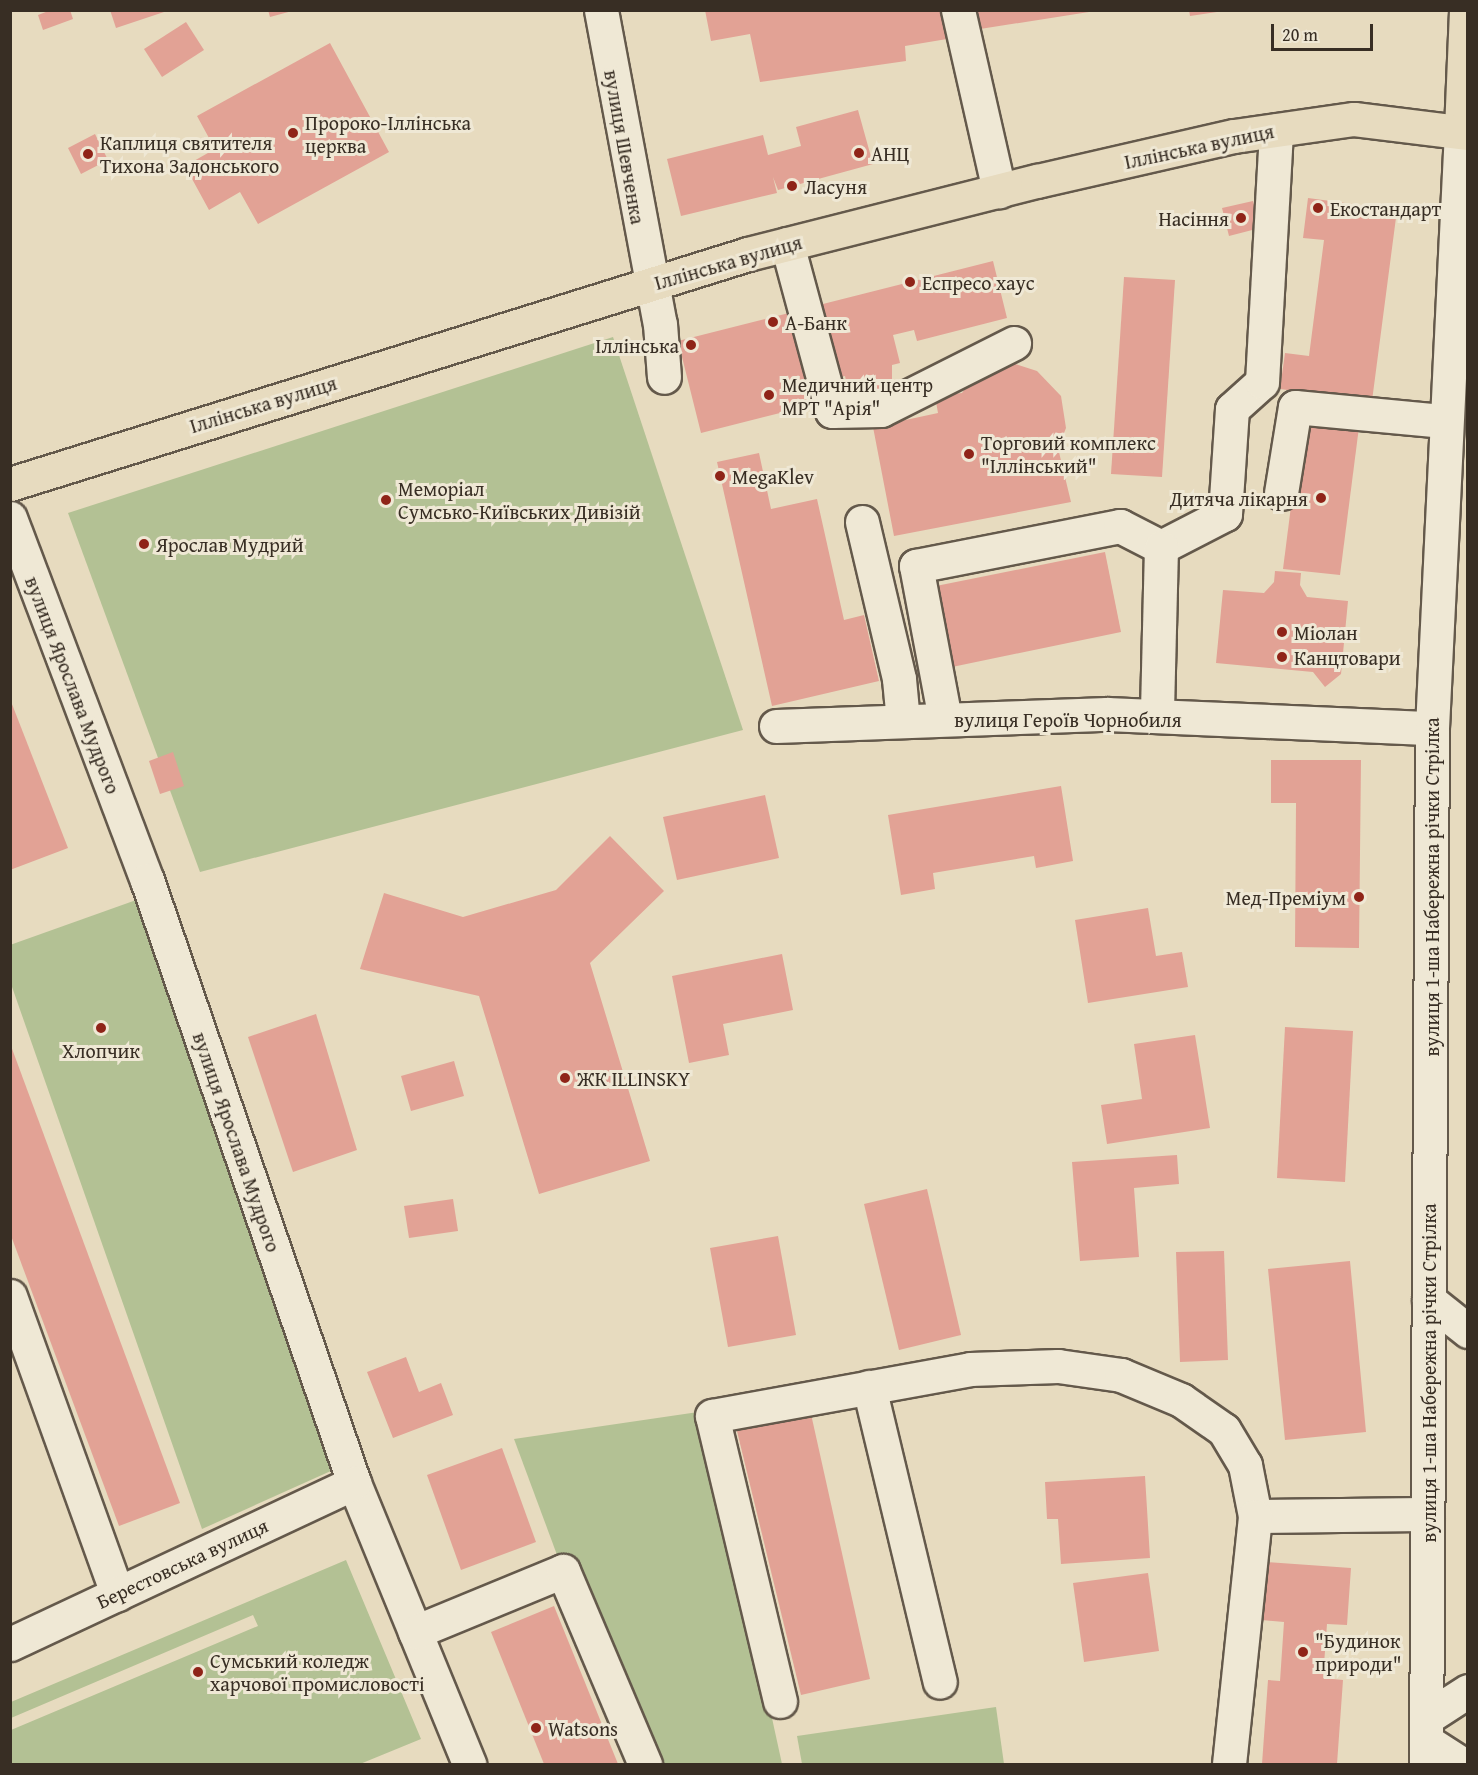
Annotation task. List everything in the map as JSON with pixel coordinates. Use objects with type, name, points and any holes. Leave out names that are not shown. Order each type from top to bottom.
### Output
[{"type":"main road","name":"вулиця 1-ша Набережна річки Стрілка","points":[[1465,131],[1466,10]]},
{"type":"main road","name":"Іллінська вулиця","points":[[10,484],[652,283],[787,244],[999,191],[1222,139],[1354,119],[1465,131]]},
{"type":"street","name":"вулиця Шевченка","points":[[601,10],[652,283],[664,377]]},
{"type":"street","points":[[958,10],[999,191]]},
{"type":"street","points":[[1161,547],[1225,514],[1232,409],[1262,382],[1276,130]]},
{"type":"street","name":"вулиця 1-ша Набережна річки Стрілка","points":[[1426,1741],[1432,728],[1451,439],[1465,131]]},
{"type":"street","points":[[787,244],[832,411],[881,410],[1014,343]]},
{"type":"street","points":[[1281,493],[1295,407],[1451,439]]},
{"type":"street","name":"вулиця Ярослава Мудрого","points":[[10,518],[147,880],[354,1483],[469,1764]]},
{"type":"street","points":[[862,522],[899,679],[903,721]]},
{"type":"street","points":[[945,719],[916,566],[1120,526],[1161,547]]},
{"type":"street","points":[[1157,716],[1161,547]]},
{"type":"street","name":"вулиця Героїв Чорнобиля","points":[[776,726],[945,719],[1157,716],[1432,728]]},
{"type":"street","points":[[10,1296],[117,1594]]},
{"type":"street","points":[[1428,1300],[1467,1331]]},
{"type":"street","points":[[780,1701],[712,1416],[970,1369],[1058,1366],[1122,1375],[1181,1400],[1224,1430],[1245,1465],[1255,1516],[1229,1764]]},
{"type":"street","points":[[869,1387],[940,1682]]},
{"type":"street","name":"Берестовська вулиця","points":[[10,1644],[354,1483]]},
{"type":"street","points":[[1255,1516],[1427,1514]]},
{"type":"street","points":[[415,1632],[563,1571],[645,1764]]},
{"type":"street","points":[[1462,1764],[1426,1741],[1467,1691]]},
{"type":"green space","points":[[613,337],[743,730],[200,872],[68,513]]},
{"type":"green space","points":[[139,899],[333,1470],[202,1529],[11,984],[10,945]]},
{"type":"green space","points":[[705,1411],[782,1764],[645,1764],[563,1571],[514,1439]]},
{"type":"green space","points":[[346,1560],[421,1739],[360,1764],[11,1764],[11,1730],[258,1626],[253,1615],[11,1718],[11,1702]]},
{"type":"green space","points":[[996,1707],[1004,1764],[802,1764],[797,1736]]},
{"type":"building","points":[[51,10],[70,10],[73,19],[43,30],[38,15]]},
{"type":"building","points":[[110,10],[167,10],[167,11],[116,28]]},
{"type":"building","points":[[268,10],[292,10],[292,11],[270,17]]},
{"type":"building","points":[[705,10],[944,10],[947,39],[905,46],[906,61],[760,82],[750,34],[711,41]]},
{"type":"building","points":[[977,10],[1089,10],[1089,12],[980,29]]},
{"type":"building","points":[[1189,10],[1217,10],[1217,12],[1190,16]]},
{"type":"building","points":[[186,22],[204,50],[162,77],[144,49]]},
{"type":"building","name":"Пророко-Іллінська церква","points":[[330,43],[389,152],[258,224],[240,192],[209,210],[185,166],[215,149],[197,116]]},
{"type":"building","points":[[858,110],[873,164],[778,190],[773,177],[777,193],[681,216],[667,159],[763,135],[768,155],[801,146],[796,127]]},
{"type":"building","name":"Каплиця святителя Тихона Задонського","points":[[95,134],[108,160],[81,174],[68,148]]},
{"type":"building","points":[[1308,198],[1397,210],[1372,401],[1280,389],[1285,353],[1309,356],[1324,240],[1303,238]]},
{"type":"building","name":"Насіння","points":[[1253,201],[1260,228],[1229,236],[1222,208]]},
{"type":"building","points":[[993,261],[1007,318],[917,341],[914,330],[893,335],[900,363],[892,365],[892,381],[882,394],[859,396],[847,385],[845,376],[833,379],[815,306]]},
{"type":"building","points":[[1124,277],[1175,280],[1162,477],[1111,474]]},
{"type":"building","points":[[789,313],[812,405],[701,433],[678,341]]},
{"type":"building","name":"Торговий комплекс \"Іллінський\"","points":[[1015,364],[1037,371],[1061,396],[1066,428],[1058,448],[1071,502],[894,536],[873,427],[938,413],[935,396],[962,393],[971,380],[993,367]]},
{"type":"building","name":"Дитяча лікарня","points":[[1302,420],[1359,427],[1340,575],[1283,569]]},
{"type":"building","points":[[759,453],[771,509],[817,499],[844,620],[864,615],[879,681],[772,706],[717,462]]},
{"type":"building","points":[[1105,552],[1121,632],[952,667],[936,586]]},
{"type":"building","name":"Міолан","points":[[1275,571],[1301,573],[1300,585],[1307,597],[1348,601],[1341,674],[1325,687],[1313,672],[1216,663],[1223,590],[1264,593],[1274,582]]},
{"type":"building","points":[[10,699],[68,848],[10,870]]},
{"type":"building","points":[[173,752],[184,786],[160,794],[149,761]]},
{"type":"building","points":[[1271,760],[1361,760],[1359,948],[1295,947],[1296,803],[1271,803]]},
{"type":"building","points":[[1061,786],[1073,861],[1036,868],[1034,856],[933,873],[935,889],[901,895],[888,815]]},
{"type":"building","points":[[765,795],[779,858],[677,880],[663,817]]},
{"type":"building","name":"ЖК ILLINSKY","points":[[610,836],[664,891],[590,963],[650,1161],[539,1194],[479,996],[360,969],[384,893],[463,917],[556,890]]},
{"type":"building","points":[[1148,908],[1156,956],[1182,952],[1188,987],[1088,1003],[1075,920]]},
{"type":"building","points":[[782,954],[793,1010],[723,1024],[729,1055],[689,1063],[672,976]]},
{"type":"building","points":[[316,1014],[357,1150],[293,1172],[248,1037]]},
{"type":"building","points":[[1285,1027],[1353,1031],[1345,1182],[1277,1178]]},
{"type":"building","points":[[1195,1035],[1210,1128],[1107,1144],[1101,1105],[1142,1099],[1134,1044]]},
{"type":"building","points":[[11,1046],[180,1503],[119,1526],[10,1233]]},
{"type":"building","points":[[454,1061],[464,1096],[411,1111],[401,1076]]},
{"type":"building","points":[[1177,1155],[1179,1184],[1134,1188],[1139,1257],[1080,1261],[1072,1162]]},
{"type":"building","points":[[927,1189],[961,1335],[899,1350],[864,1204]]},
{"type":"building","points":[[453,1199],[458,1231],[409,1238],[404,1206]]},
{"type":"building","points":[[778,1236],[796,1335],[728,1347],[710,1248]]},
{"type":"building","points":[[1224,1251],[1228,1360],[1180,1362],[1176,1252]]},
{"type":"building","points":[[1350,1261],[1366,1432],[1285,1440],[1268,1269]]},
{"type":"building","points":[[406,1357],[419,1392],[441,1383],[453,1415],[393,1438],[367,1372]]},
{"type":"building","points":[[811,1414],[870,1679],[801,1695],[737,1431]]},
{"type":"building","points":[[502,1448],[536,1542],[461,1570],[427,1475]]},
{"type":"building","points":[[1145,1476],[1150,1558],[1061,1564],[1058,1519],[1047,1519],[1045,1482]]},
{"type":"building","name":"\"Будинок природи\"","points":[[1266,1562],[1351,1568],[1347,1625],[1327,1624],[1323,1678],[1343,1680],[1337,1764],[1262,1764],[1268,1680],[1280,1681],[1284,1622],[1262,1620]]},
{"type":"building","points":[[1148,1573],[1159,1651],[1084,1662],[1073,1583]]},
{"type":"building","points":[[554,1606],[618,1764],[544,1764],[491,1632]]},
{"type":"place","name":"Пророко-Іллінська церква","points":[[293,133]]},
{"type":"place","name":"АНЦ","points":[[859,153]]},
{"type":"place","name":"Каплиця святителя Тихона Задонського","points":[[88,154]]},
{"type":"place","name":"Ласуня","points":[[792,186]]},
{"type":"place","name":"Екостандарт","points":[[1318,208]]},
{"type":"place","name":"Насіння","points":[[1241,218]]},
{"type":"place","name":"Еспресо хаус","points":[[910,282]]},
{"type":"place","name":"А-Банк","points":[[773,322]]},
{"type":"place","name":"Іллінська","points":[[691,345]]},
{"type":"place","name":"Медичний центр МРТ \"Арія\"","points":[[769,395]]},
{"type":"place","name":"Торговий комплекс \"Іллінський\"","points":[[969,454]]},
{"type":"place","name":"MegaKlev","points":[[720,476]]},
{"type":"place","name":"Дитяча лікарня","points":[[1321,498]]},
{"type":"place","name":"Меморіал Сумсько-Київських Дивізій","points":[[386,500]]},
{"type":"place","name":"Ярослав Мудрий","points":[[144,544]]},
{"type":"place","name":"Міолан","points":[[1282,632]]},
{"type":"place","name":"Канцтовари","points":[[1282,657]]},
{"type":"place","name":"Мед-Преміум","points":[[1359,897]]},
{"type":"place","name":"Хлопчик","points":[[101,1028]]},
{"type":"place","name":"ЖК ILLINSKY","points":[[565,1078]]},
{"type":"place","name":"\"Будинок природи\"","points":[[1303,1652]]},
{"type":"place","name":"Сумський коледж харчової промисловості","points":[[198,1672]]},
{"type":"place","name":"Watsons","points":[[536,1728]]}]
